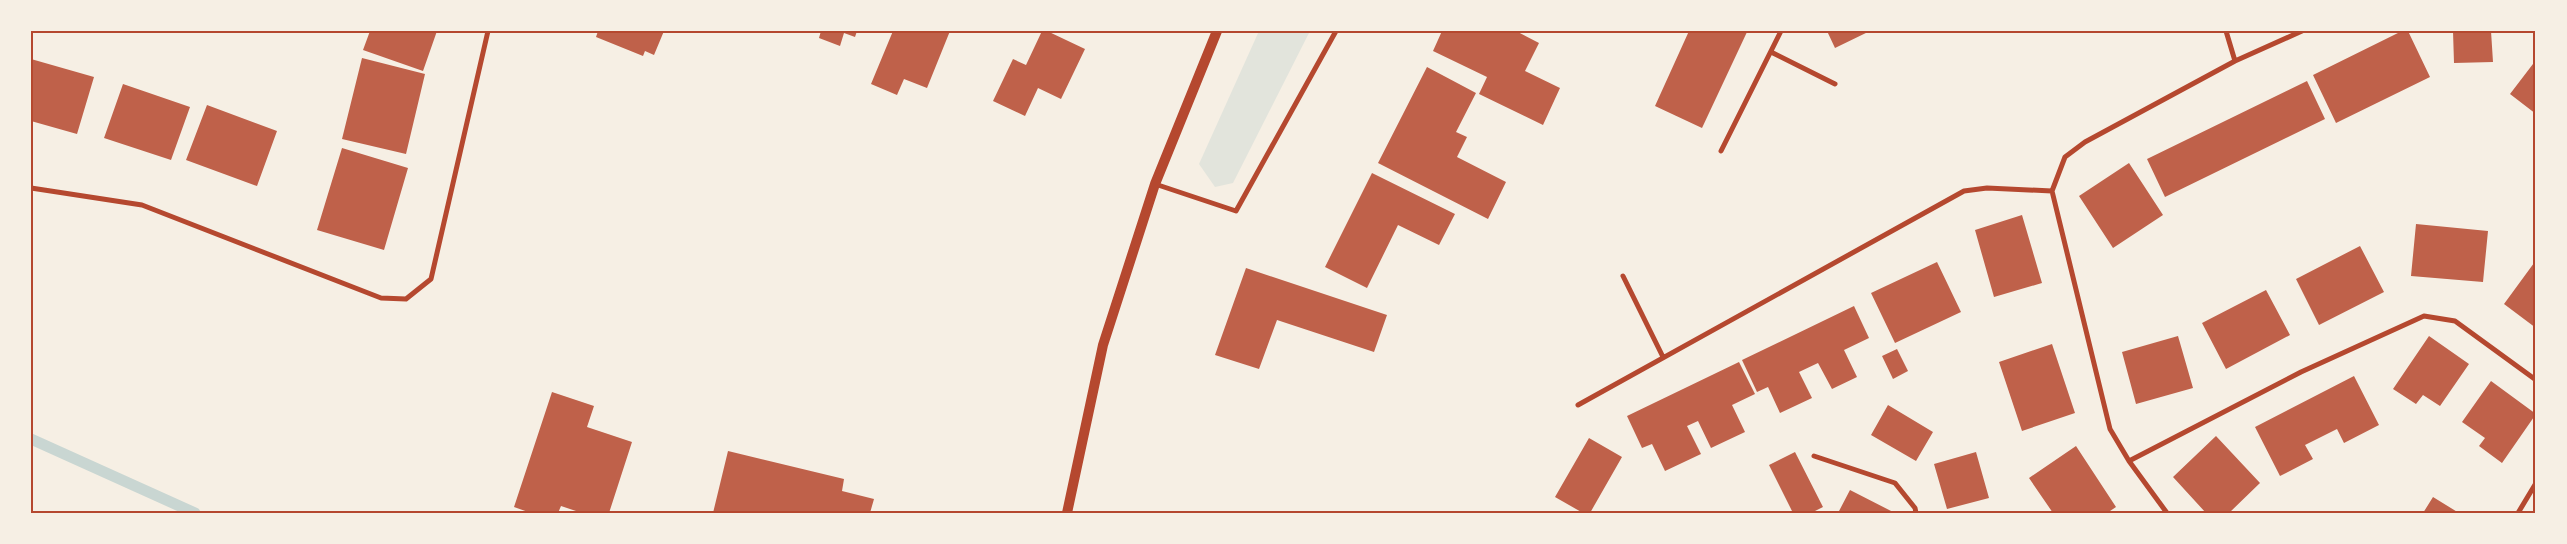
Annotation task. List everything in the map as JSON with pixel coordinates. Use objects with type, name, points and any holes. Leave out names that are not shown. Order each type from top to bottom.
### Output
[{"type":"main road","points":[[1067,513],[1103,345],[1155,184],[1217,31]]},
{"type":"street","points":[[31,188],[142,205],[381,298],[406,299],[431,279],[488,31]]},
{"type":"street","points":[[1155,184],[1236,212],[1336,31]]},
{"type":"street","points":[[1721,151],[1781,31]]},
{"type":"street","points":[[2226,31],[2235,61]]},
{"type":"street","points":[[2167,513],[2128,461],[2110,429],[2052,191],[2064,157],[2078,147],[2235,61],[2302,31]]},
{"type":"street","points":[[1771,52],[1835,84]]},
{"type":"street","points":[[1578,404],[1964,192],[1987,188],[2052,191]]},
{"type":"street","points":[[1623,276],[1663,357]]},
{"type":"street","points":[[2128,461],[2301,372],[2424,316],[2455,321],[2536,380]]},
{"type":"street","points":[[1814,456],[1895,483],[1915,508],[1916,513]]},
{"type":"street","points":[[2518,513],[2536,483]]},
{"type":"shaded area","points":[[1259,31],[1310,31],[1233,183],[1215,187],[1199,164]]},
{"type":"building","points":[[370,31],[437,31],[423,71],[363,50]]},
{"type":"building","points":[[598,31],[664,31],[654,55],[645,51],[643,56],[596,37]]},
{"type":"building","points":[[821,31],[857,31],[855,37],[844,33],[840,46],[819,38]]},
{"type":"building","points":[[893,31],[950,31],[927,88],[904,79],[897,95],[871,84]]},
{"type":"building","points":[[1042,31],[1047,31],[1085,49],[1061,99],[1038,88],[1025,116],[993,101],[1013,59],[1026,65]]},
{"type":"building","points":[[1442,31],[1516,31],[1539,43],[1525,71],[1560,88],[1543,125],[1479,94],[1487,77],[1433,51]]},
{"type":"building","points":[[1689,31],[1747,32],[1702,128],[1655,106]]},
{"type":"building","points":[[1827,31],[1870,31],[1835,48]]},
{"type":"building","points":[[2402,31],[2408,31],[2430,77],[2336,123],[2313,75]]},
{"type":"building","points":[[2453,31],[2491,31],[2493,62],[2454,63]]},
{"type":"building","points":[[362,58],[425,74],[406,154],[342,139]]},
{"type":"building","points":[[31,59],[94,77],[77,134],[31,121]]},
{"type":"building","points":[[2536,60],[2536,114],[2510,94]]},
{"type":"building","points":[[1427,67],[1476,93],[1456,132],[1467,137],[1457,157],[1506,182],[1488,219],[1378,163]]},
{"type":"building","points":[[2307,81],[2325,119],[2165,197],[2147,159]]},
{"type":"building","points":[[123,84],[190,107],[171,160],[104,138]]},
{"type":"building","points":[[207,105],[277,131],[257,186],[186,160]]},
{"type":"building","points":[[342,148],[408,168],[384,250],[317,230]]},
{"type":"building","points":[[2129,163],[2163,215],[2113,248],[2079,196]]},
{"type":"building","points":[[1372,173],[1455,214],[1439,245],[1398,225],[1367,288],[1325,267]]},
{"type":"building","points":[[2022,215],[2042,283],[1994,297],[1975,230]]},
{"type":"building","points":[[2416,224],[2488,231],[2483,282],[2411,276]]},
{"type":"building","points":[[2360,246],[2384,292],[2319,325],[2296,279]]},
{"type":"building","points":[[1937,262],[1961,312],[1895,343],[1871,293]]},
{"type":"building","points":[[2534,263],[2536,264],[2536,328],[2504,304]]},
{"type":"building","points":[[1246,268],[1387,315],[1374,352],[1277,320],[1259,369],[1215,355]]},
{"type":"building","points":[[2266,290],[2290,335],[2226,369],[2202,323]]},
{"type":"building","points":[[1854,306],[1869,338],[1844,350],[1857,377],[1832,389],[1818,363],[1799,372],[1812,398],[1780,413],[1768,387],[1757,392],[1742,360]]},
{"type":"building","points":[[2178,336],[2193,388],[2136,404],[2122,352]]},
{"type":"building","points":[[2429,336],[2469,364],[2440,406],[2423,395],[2416,404],[2393,389]]},
{"type":"building","points":[[2052,344],[2075,413],[2022,431],[1999,362]]},
{"type":"building","points":[[1897,349],[1908,371],[1893,379],[1882,356]]},
{"type":"building","points":[[1739,362],[1755,394],[1732,405],[1745,432],[1711,448],[1698,421],[1687,426],[1701,454],[1665,471],[1652,444],[1642,448],[1627,416]]},
{"type":"building","points":[[2354,376],[2379,425],[2344,443],[2337,429],[2305,445],[2313,459],[2280,476],[2255,427]]},
{"type":"building","points":[[2491,381],[2536,414],[2502,463],[2479,446],[2485,438],[2462,422]]},
{"type":"building","points":[[552,392],[594,406],[587,427],[632,442],[609,513],[582,513],[561,506],[558,513],[531,513],[514,507]]},
{"type":"building","points":[[1888,405],[1933,432],[1916,461],[1871,435]]},
{"type":"building","points":[[2216,436],[2260,483],[2229,513],[2206,513],[2173,477]]},
{"type":"building","points":[[1589,438],[1622,457],[1590,513],[1583,513],[1555,497]]},
{"type":"building","points":[[2076,446],[2116,507],[2107,513],[2053,513],[2029,478]]},
{"type":"building","points":[[728,451],[844,479],[842,491],[874,499],[870,513],[762,513],[754,511],[754,513],[713,513]]},
{"type":"building","points":[[1795,452],[1823,507],[1811,513],[1793,513],[1769,465]]},
{"type":"building","points":[[1976,452],[1989,498],[1947,509],[1934,464]]},
{"type":"building","points":[[1850,490],[1895,513],[1838,513]]},
{"type":"building","points":[[2433,497],[2459,513],[2423,513]]},
{"type":"waterway","points":[[31,439],[195,513]]}]
